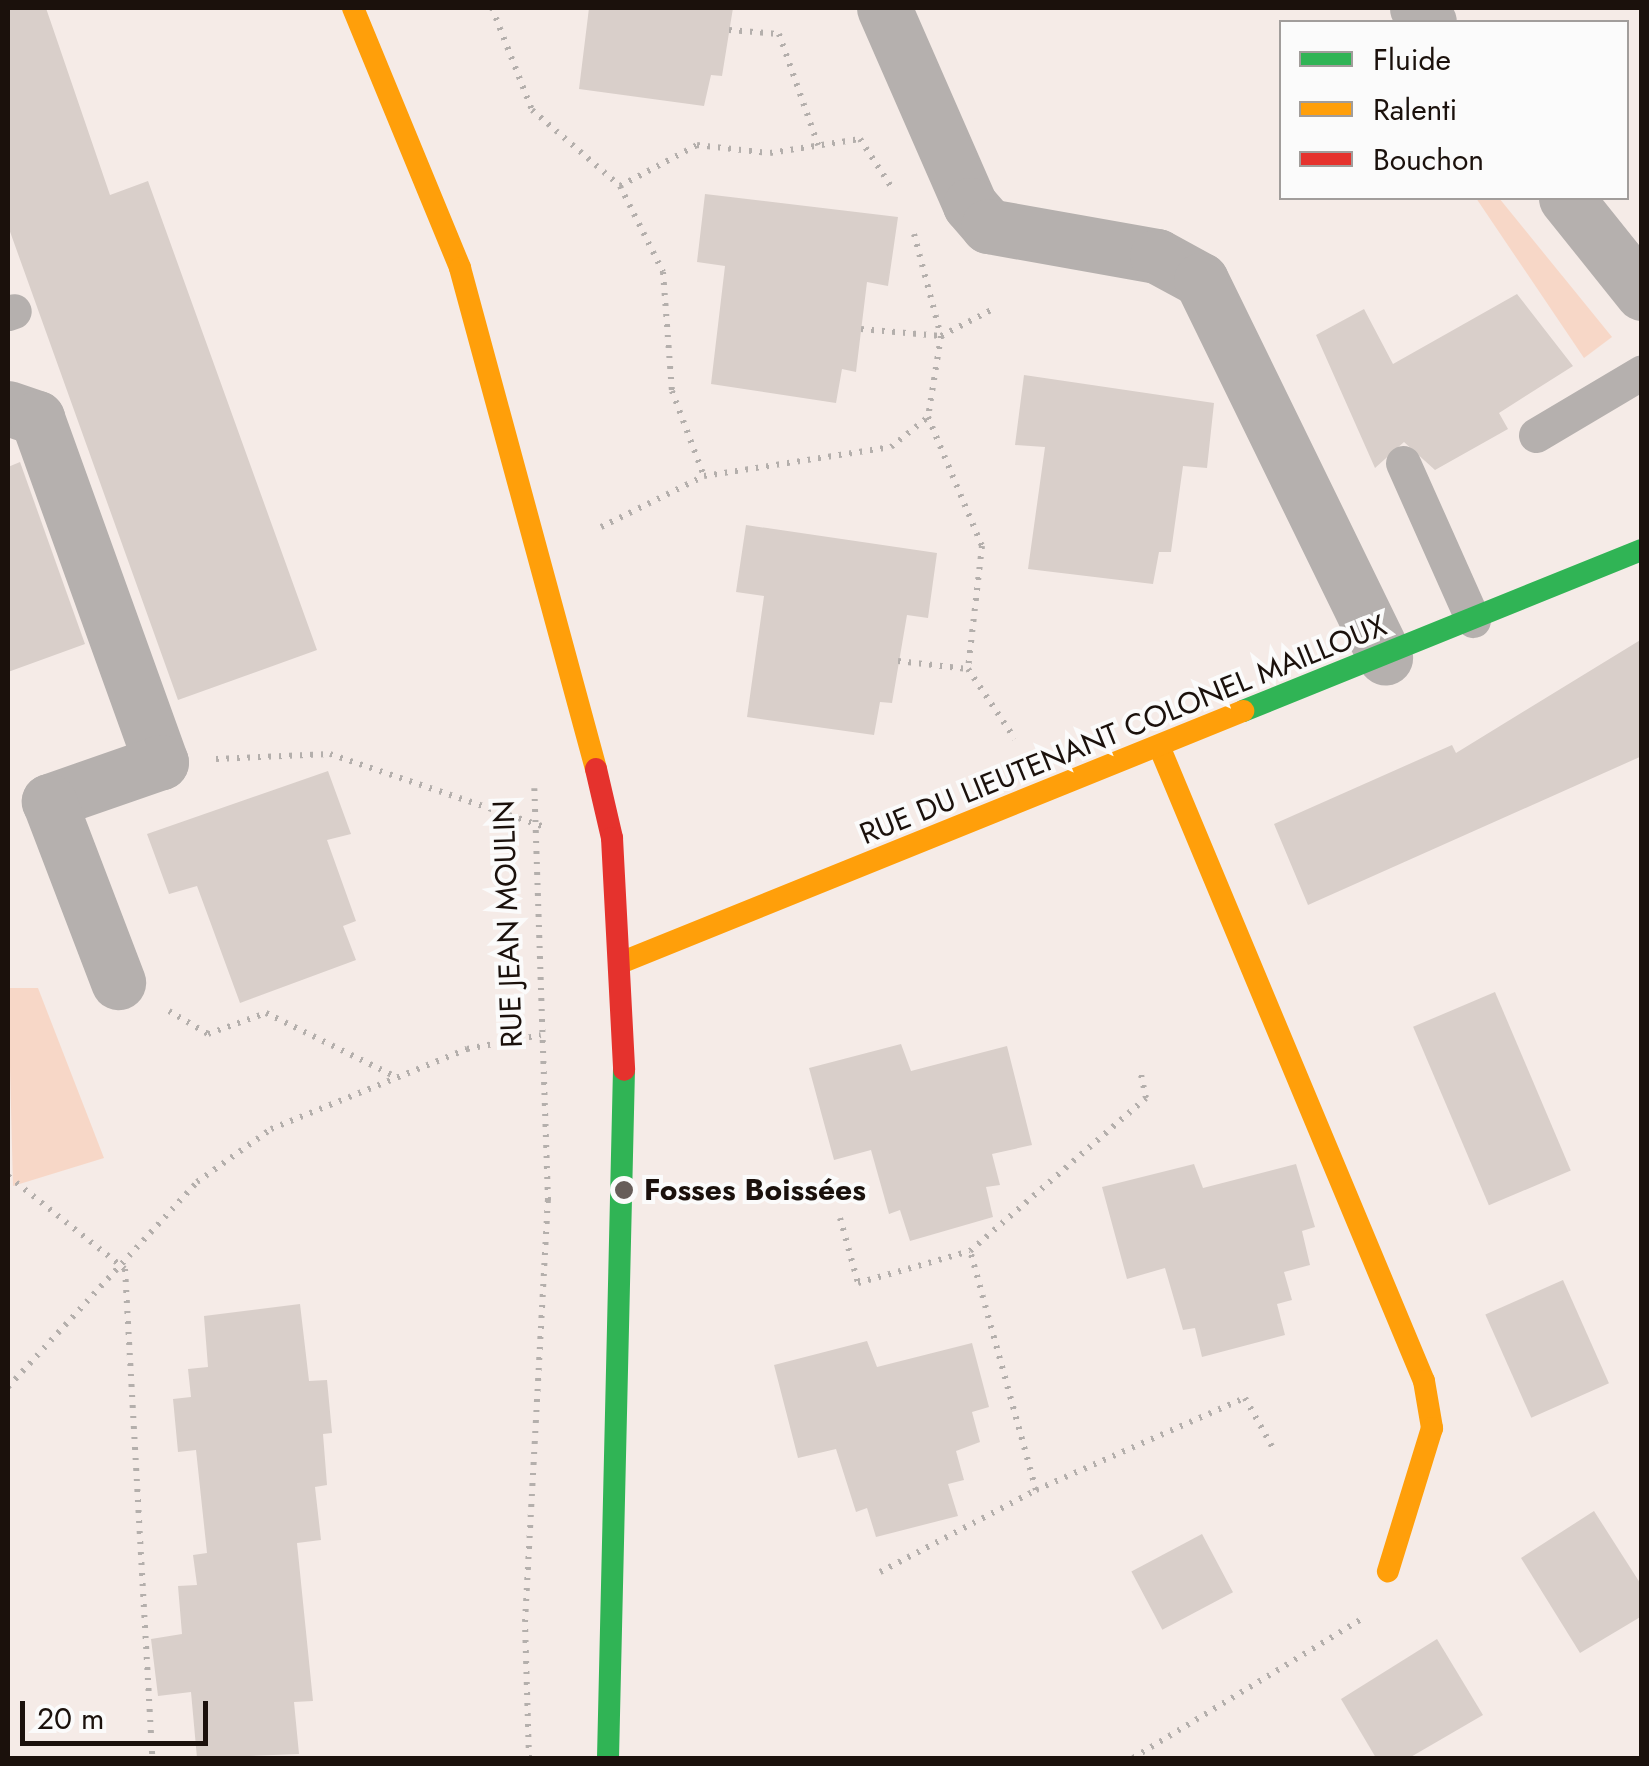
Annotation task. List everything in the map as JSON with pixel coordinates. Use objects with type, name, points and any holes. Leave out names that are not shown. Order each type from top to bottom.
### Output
[{"type":"street","points":[[353,8],[460,268],[560,611],[612,838],[625,960],[608,1758]]},
{"type":"street","points":[[884,8],[970,205],[988,226],[1157,256],[1201,280],[1385,656]]},
{"type":"street","points":[[1568,200],[1642,294]]},
{"type":"street","points":[[8,408],[37,418],[162,762],[49,801],[118,982]]},
{"type":"street","name":"RUE DU LIEUTENANT COLONEL MAILLOUX","points":[[625,960],[1642,550]]},
{"type":"street","points":[[1158,746],[1424,1381],[1432,1428],[1388,1571]]},
{"type":"lane","points":[[1536,435],[1642,372]]},
{"type":"lane","points":[[1403,463],[1473,620]]},
{"type":"path","points":[[492,8],[532,110],[620,186],[663,272],[672,391],[704,476]]},
{"type":"path","points":[[729,30],[778,34],[818,145]]},
{"type":"path","points":[[620,186],[696,145],[770,153],[860,139],[899,198]]},
{"type":"path","points":[[908,213],[942,336],[928,417],[982,546],[968,669]]},
{"type":"path","points":[[861,329],[942,336],[993,309]]},
{"type":"path","points":[[602,526],[704,476],[891,446],[928,417]]},
{"type":"path","points":[[898,661],[968,669],[1004,711],[1037,797]]},
{"type":"path","points":[[162,762],[330,754],[541,826]]},
{"type":"path","name":"RUE JEAN MOULIN","points":[[530,767],[541,826],[548,1200],[526,1622],[530,1758]]},
{"type":"path","points":[[118,982],[208,1034],[266,1013],[393,1076]]},
{"type":"path","points":[[8,1387],[125,1269],[212,1171],[270,1129],[393,1076],[542,1035]]},
{"type":"path","points":[[840,1218],[858,1283],[970,1250],[1146,1098],[1142,1074]]},
{"type":"path","points":[[8,1176],[125,1269],[152,1758]]},
{"type":"path","points":[[970,1250],[1036,1490]]},
{"type":"path","points":[[880,1572],[1036,1490],[1245,1398],[1275,1452]]},
{"type":"path","points":[[1132,1758],[1360,1621],[1388,1571]]},
{"type":"shaded area","points":[[1477,200],[1501,200],[1612,337],[1584,358]]},
{"type":"shaded area","points":[[8,988],[38,988],[104,1158],[13,1186]]},
{"type":"building","points":[[8,8],[46,8],[110,195],[148,181],[317,650],[178,700],[8,226]]},
{"type":"building","points":[[589,8],[733,8],[722,76],[711,75],[704,106],[579,89]]},
{"type":"building","points":[[705,194],[898,217],[888,286],[867,282],[856,372],[842,369],[836,403],[711,384],[725,266],[697,262]]},
{"type":"building","points":[[1517,294],[1573,366],[1499,413],[1508,429],[1435,470],[1404,442],[1375,468],[1316,335],[1364,309],[1393,364]]},
{"type":"building","points":[[1024,375],[1214,403],[1207,468],[1183,466],[1171,552],[1159,552],[1153,584],[1028,569],[1045,447],[1015,445]]},
{"type":"building","points":[[20,462],[85,644],[8,672],[8,467]]},
{"type":"building","points":[[746,525],[937,553],[928,618],[907,615],[892,703],[880,702],[874,735],[747,717],[764,596],[736,592]]},
{"type":"building","points":[[1642,639],[1642,756],[1308,905],[1274,824],[1452,745],[1456,753]]},
{"type":"building","points":[[328,771],[351,834],[327,840],[356,921],[343,926],[356,960],[240,1003],[197,886],[169,894],[147,834]]},
{"type":"building","points":[[1495,992],[1571,1171],[1489,1205],[1413,1027]]},
{"type":"building","points":[[901,1044],[911,1071],[1007,1046],[1032,1145],[992,1154],[1000,1185],[986,1187],[993,1217],[910,1241],[900,1210],[889,1214],[871,1150],[834,1160],[809,1068]]},
{"type":"building","points":[[1194,1164],[1203,1188],[1296,1164],[1315,1227],[1302,1231],[1310,1265],[1284,1272],[1292,1300],[1277,1304],[1285,1335],[1202,1357],[1195,1328],[1183,1330],[1165,1268],[1127,1279],[1102,1187]]},
{"type":"building","points":[[1563,1280],[1609,1383],[1531,1418],[1485,1315]]},
{"type":"building","points":[[300,1304],[309,1381],[327,1380],[332,1433],[323,1434],[327,1485],[315,1487],[321,1540],[297,1543],[313,1701],[294,1702],[299,1754],[197,1758],[191,1692],[158,1696],[151,1639],[182,1634],[178,1586],[197,1585],[193,1555],[207,1553],[196,1450],[178,1452],[173,1399],[191,1397],[188,1369],[208,1367],[204,1316]]},
{"type":"building","points":[[867,1341],[877,1367],[972,1343],[989,1407],[972,1412],[980,1442],[956,1451],[964,1480],[948,1484],[958,1516],[876,1537],[867,1508],[856,1512],[836,1449],[798,1458],[774,1365]]},
{"type":"building","points":[[1594,1511],[1642,1586],[1642,1616],[1580,1653],[1521,1558]]},
{"type":"building","points":[[1202,1534],[1233,1592],[1162,1630],[1131,1572]]},
{"type":"building","points":[[1437,1639],[1483,1715],[1409,1758],[1376,1758],[1341,1699]]},
{"type":"traffic: fast","points":[[1243,711],[1642,550]]},
{"type":"traffic: fast","points":[[608,1758],[624,1070]]},
{"type":"traffic: slow","points":[[353,8],[460,268],[596,769]]},
{"type":"traffic: slow","points":[[625,961],[1243,711]]},
{"type":"traffic: slow","points":[[1159,746],[1424,1381],[1432,1428],[1388,1571]]},
{"type":"traffic: jam","points":[[596,769],[612,838],[624,1070]]},
{"type":"place","name":"Fosses Boissées","points":[[624,1190]]}]
